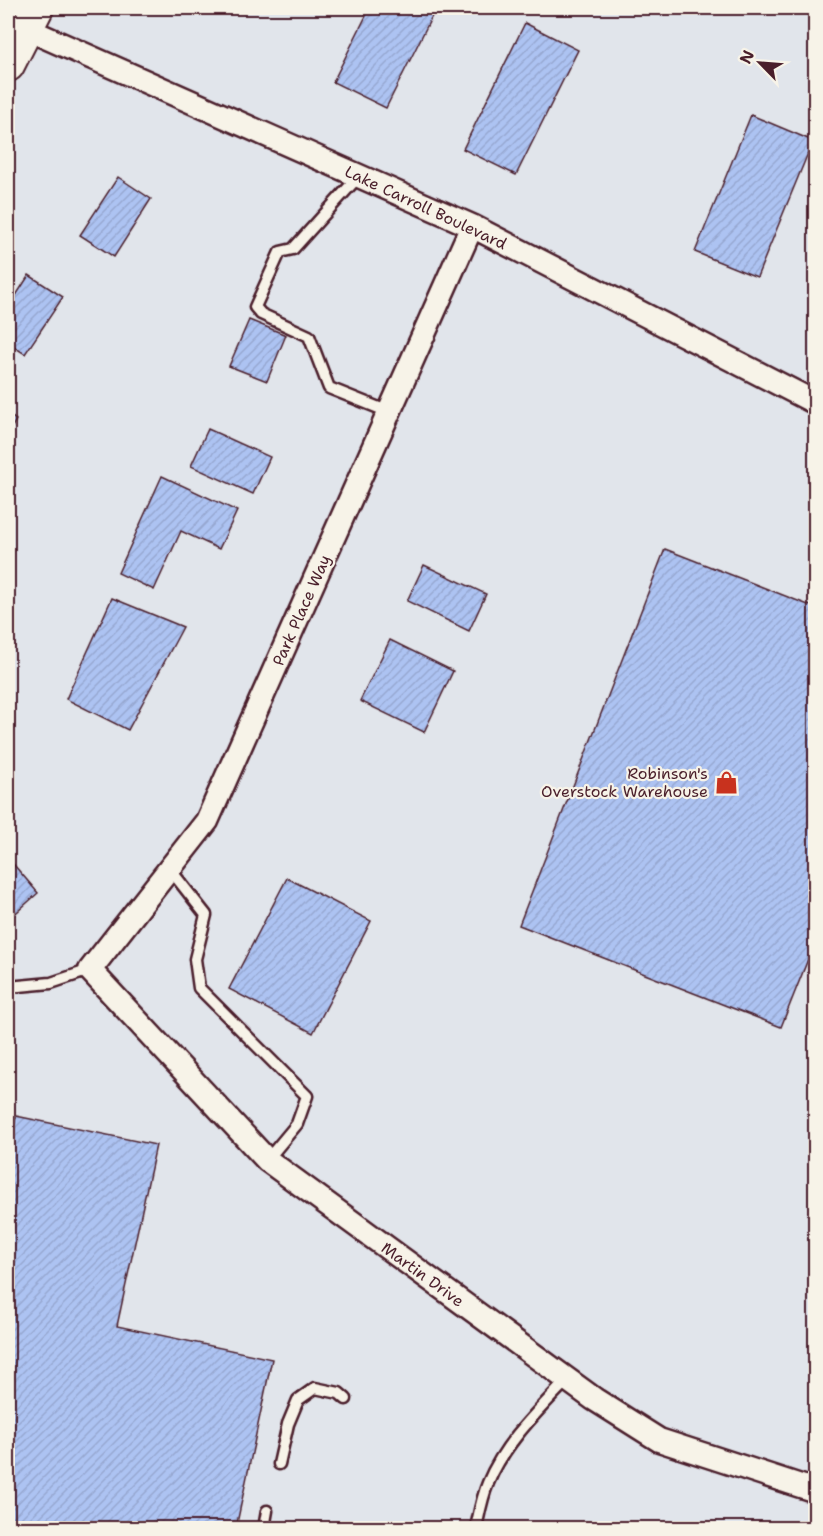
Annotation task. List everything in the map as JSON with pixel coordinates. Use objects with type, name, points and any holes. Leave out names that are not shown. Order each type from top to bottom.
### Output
[{"type":"street","points":[[8,66],[32,18]]},
{"type":"street","name":"Lake Carroll Boulevard","points":[[32,18],[359,176],[472,226],[816,403]]},
{"type":"street","name":"Park Place Way","points":[[90,970],[207,821],[472,226]]},
{"type":"street","name":"Martin Drive","points":[[90,970],[267,1160],[568,1380],[658,1440],[816,1491]]},
{"type":"lane","points":[[359,176],[293,249],[280,252],[255,307],[261,314],[309,336],[329,388],[389,412]]},
{"type":"lane","points":[[169,868],[206,915],[195,959],[199,988],[307,1096],[297,1124],[267,1160]]},
{"type":"lane","points":[[8,987],[51,983],[90,970]]},
{"type":"lane","points":[[476,1528],[487,1485],[499,1461],[523,1428],[568,1380]]},
{"type":"lane","points":[[279,1464],[288,1424],[298,1400],[315,1388],[339,1393],[346,1399]]},
{"type":"lane","points":[[264,1528],[267,1511]]},
{"type":"building","points":[[370,8],[436,8],[386,108],[333,82]]},
{"type":"building","points":[[525,23],[578,50],[516,175],[463,149]]},
{"type":"building","points":[[751,115],[813,141],[757,277],[695,252]]},
{"type":"building","points":[[118,177],[151,199],[114,257],[80,235]]},
{"type":"building","points":[[29,275],[63,297],[25,354],[8,343],[8,308]]},
{"type":"building","points":[[249,320],[286,335],[267,381],[229,366]]},
{"type":"building","points":[[8,414],[16,420],[8,434]]},
{"type":"building","points":[[208,429],[270,457],[253,494],[191,466]]},
{"type":"building","points":[[162,476],[237,511],[219,549],[181,531],[154,590],[118,573]]},
{"type":"building","points":[[665,549],[816,608],[816,939],[781,1027],[519,925]]},
{"type":"building","points":[[424,565],[486,594],[469,631],[407,601]]},
{"type":"building","points":[[112,598],[183,627],[128,730],[66,699]]},
{"type":"building","points":[[390,640],[453,671],[424,732],[360,701]]},
{"type":"building","points":[[8,858],[38,893],[8,920]]},
{"type":"building","points":[[287,878],[371,921],[313,1033],[229,989]]},
{"type":"building","points":[[16,1116],[156,1145],[117,1326],[272,1359],[236,1528],[8,1528],[8,1158]]},
{"type":"place","name":"Robinson's Overstock Warehouse","points":[[726,782]]}]
